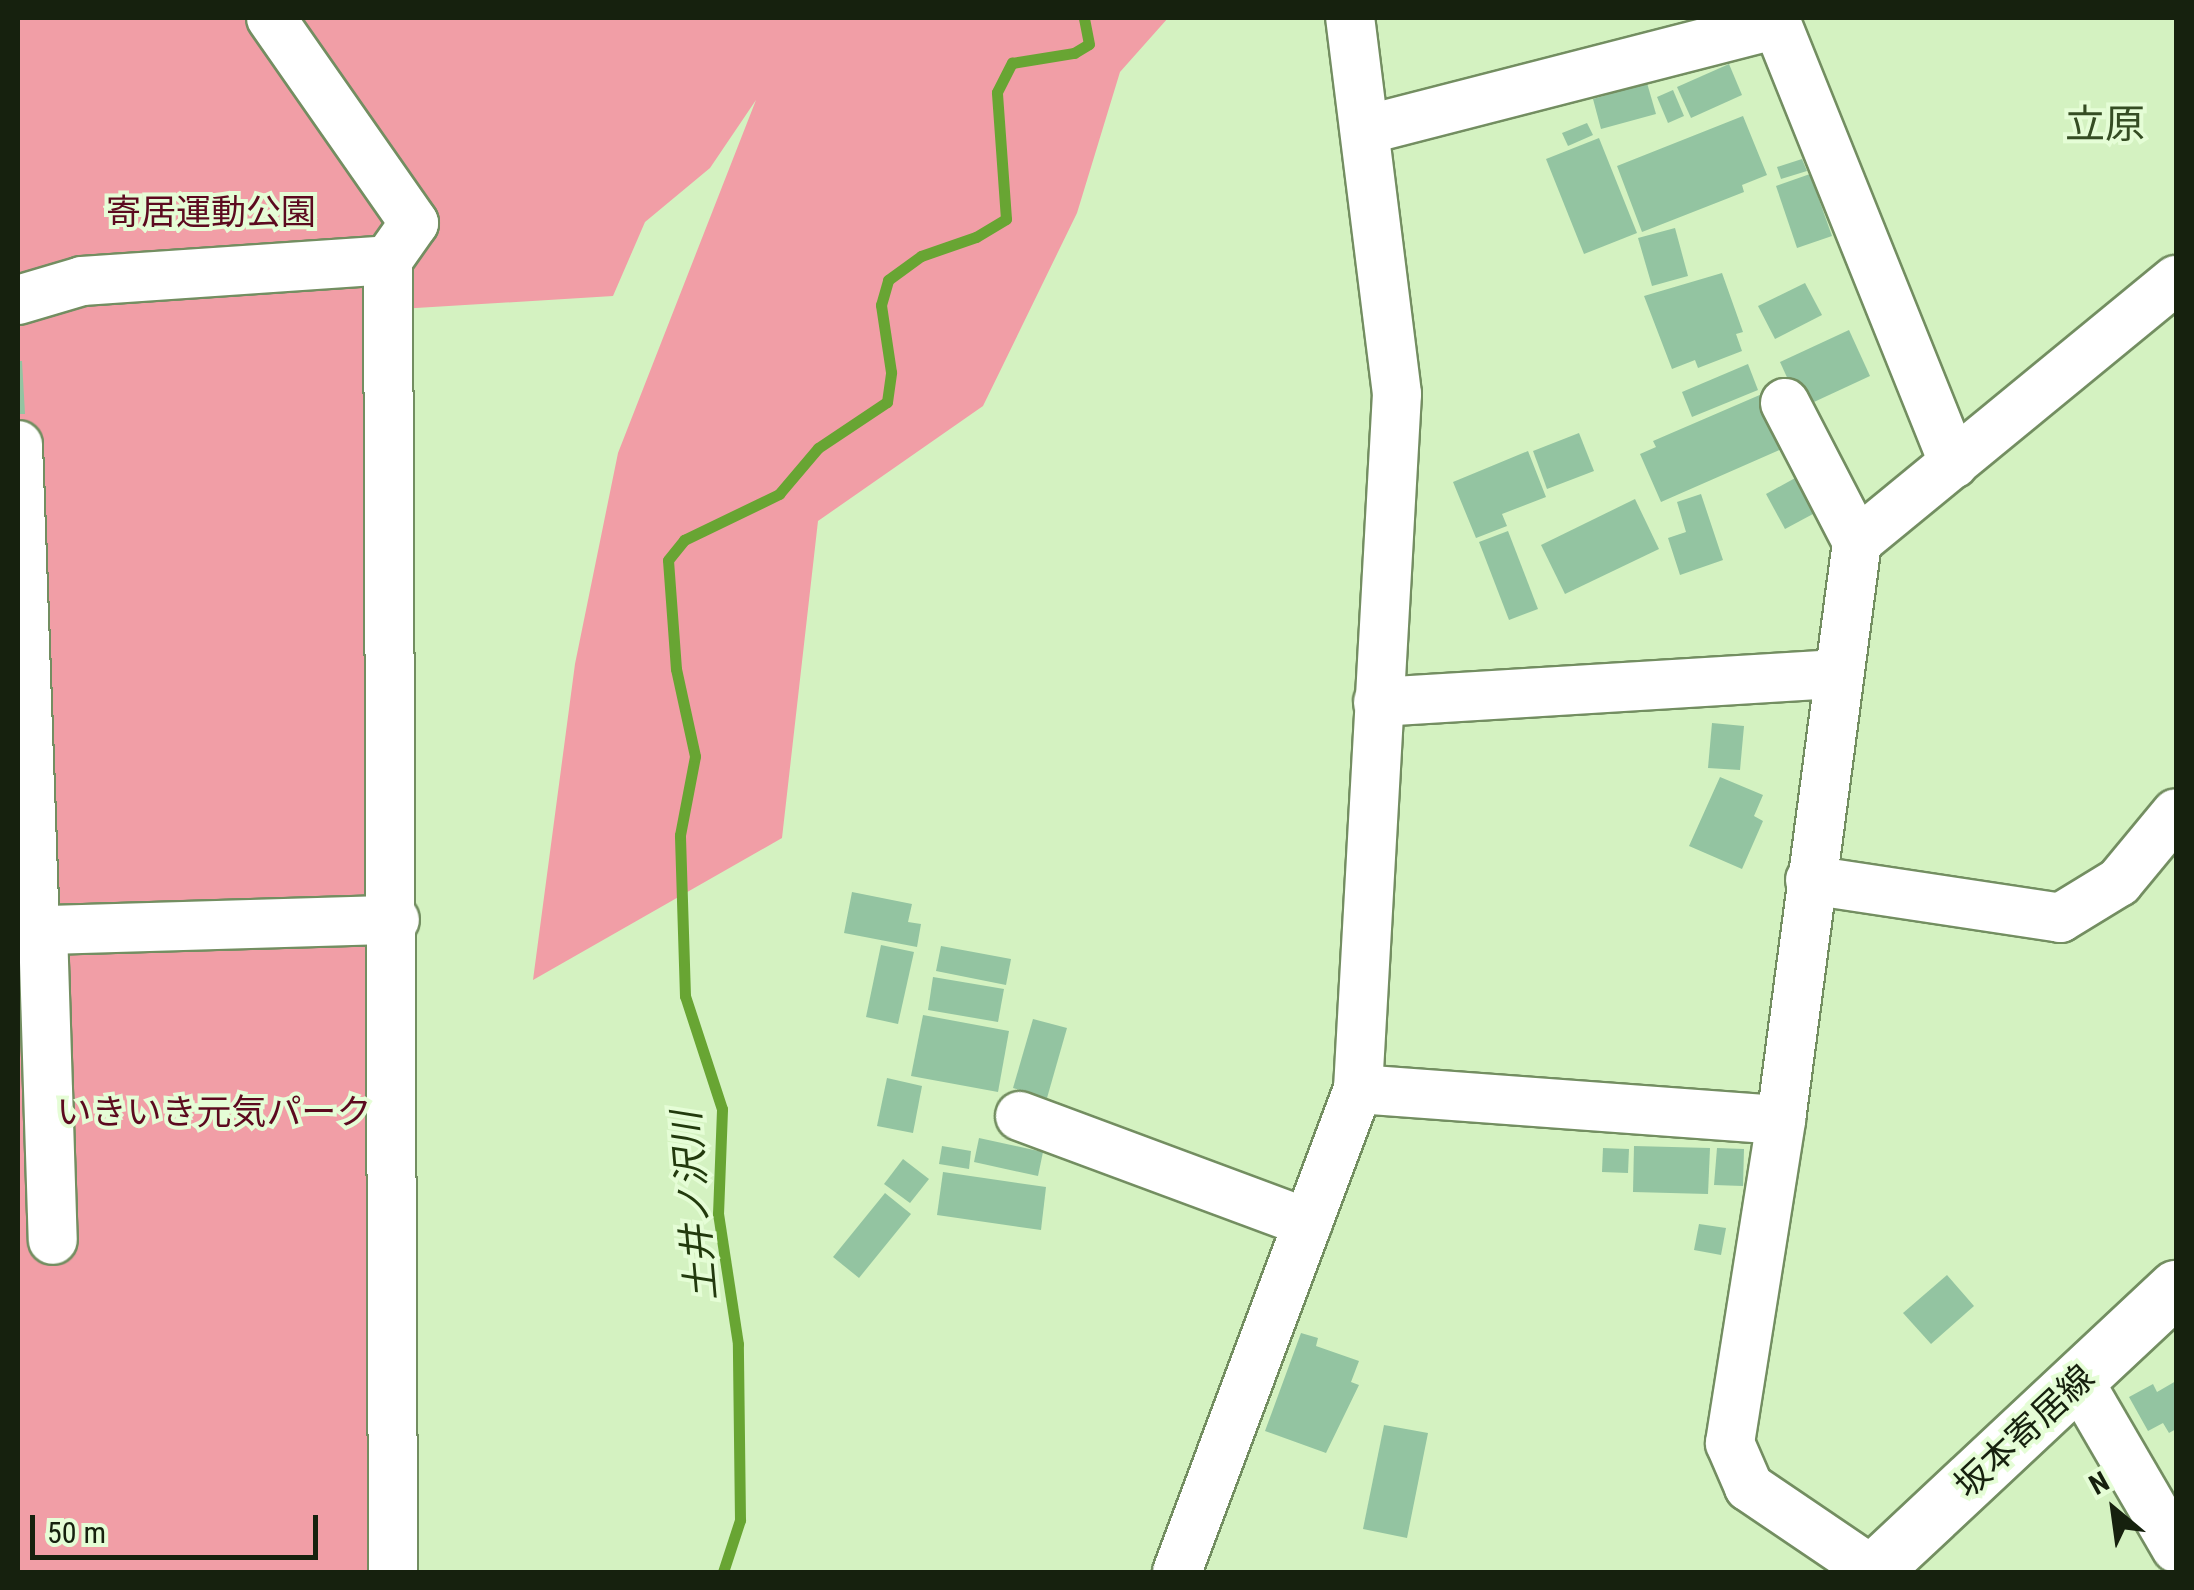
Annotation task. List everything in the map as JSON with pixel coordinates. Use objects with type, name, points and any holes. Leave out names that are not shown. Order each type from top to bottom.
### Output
[{"type":"main road","name":"坂本寄居線","points":[[1872,1572],[2080,1382],[2176,1288]]},
{"type":"street","points":[[271,18],[414,222],[388,260],[394,920],[393,1572]]},
{"type":"street","points":[[1177,1572],[1358,1089],[1397,394],[1350,18]]},
{"type":"street","points":[[1365,130],[1777,24],[1954,464]]},
{"type":"street","points":[[18,300],[82,281],[388,260]]},
{"type":"street","points":[[1857,542],[2176,280]]},
{"type":"street","points":[[1785,403],[1857,542],[1781,1120],[1730,1442],[1749,1487],[1872,1572]]},
{"type":"street","points":[[18,445],[32,930],[53,1240]]},
{"type":"street","points":[[1378,702],[1838,674]]},
{"type":"street","points":[[1810,880],[2060,918],[2119,882],[2176,813]]},
{"type":"street","points":[[32,930],[394,920]]},
{"type":"street","points":[[1358,1089],[1781,1120]]},
{"type":"street","points":[[1020,1116],[1308,1223]]},
{"type":"street","points":[[2080,1382],[2176,1548]]},
{"type":"green space","name":"寄居運動公園","points":[[18,18],[1168,18],[1120,72],[1077,213],[983,406],[818,521],[782,838],[533,980],[575,664],[618,453],[756,100],[710,168],[645,222],[613,296],[383,310],[379,1572],[18,1572]]},
{"type":"building","points":[[1729,64],[1742,95],[1691,118],[1677,87]]},
{"type":"building","points":[[1647,83],[1656,114],[1601,129],[1593,99]]},
{"type":"building","points":[[1673,90],[1684,116],[1668,123],[1657,97]]},
{"type":"building","points":[[1743,116],[1767,175],[1742,185],[1744,192],[1642,232],[1617,166]]},
{"type":"building","points":[[1587,123],[1593,135],[1568,146],[1562,133]]},
{"type":"building","points":[[1599,138],[1637,233],[1584,254],[1546,159]]},
{"type":"building","points":[[1802,159],[1807,171],[1781,179],[1777,167]]},
{"type":"building","points":[[1810,174],[1832,236],[1797,248],[1776,186]]},
{"type":"building","points":[[1675,228],[1688,276],[1652,286],[1638,238]]},
{"type":"building","points":[[1722,273],[1743,332],[1736,334],[1742,351],[1698,368],[1695,360],[1672,369],[1644,296]]},
{"type":"building","points":[[1805,283],[1822,315],[1775,339],[1758,306]]},
{"type":"building","points":[[1849,330],[1870,376],[1801,408],[1780,362]]},
{"type":"building","points":[[18,361],[22,361],[25,414],[18,414]]},
{"type":"building","points":[[1748,364],[1758,390],[1692,417],[1682,392]]},
{"type":"building","points":[[1762,394],[1786,447],[1661,502],[1640,454],[1656,447],[1653,441]]},
{"type":"building","points":[[1579,433],[1594,471],[1547,489],[1533,451]]},
{"type":"building","points":[[1528,451],[1546,497],[1502,514],[1507,526],[1476,538],[1453,482]]},
{"type":"building","points":[[1797,477],[1826,507],[1785,529],[1766,494]]},
{"type":"building","points":[[1701,494],[1723,560],[1680,575],[1668,538],[1686,532],[1677,502]]},
{"type":"building","points":[[1635,499],[1659,549],[1565,594],[1541,545]]},
{"type":"building","points":[[1508,531],[1538,609],[1509,620],[1479,542]]},
{"type":"building","points":[[1712,723],[1744,726],[1740,770],[1708,768]]},
{"type":"building","points":[[1720,777],[1763,795],[1754,816],[1763,821],[1742,869],[1689,846]]},
{"type":"building","points":[[852,892],[912,904],[908,922],[921,924],[917,947],[844,933]]},
{"type":"building","points":[[881,945],[914,952],[898,1024],[866,1017]]},
{"type":"building","points":[[941,946],[1011,959],[1006,985],[936,971]]},
{"type":"building","points":[[933,977],[1004,989],[998,1022],[928,1010]]},
{"type":"building","points":[[923,1015],[1009,1031],[998,1092],[911,1076]]},
{"type":"building","points":[[1033,1019],[1067,1028],[1047,1098],[1013,1088]]},
{"type":"building","points":[[887,1078],[922,1086],[913,1133],[877,1126]]},
{"type":"building","points":[[979,1138],[1043,1152],[1038,1176],[974,1162]]},
{"type":"building","points":[[942,1146],[971,1151],[969,1169],[939,1164]]},
{"type":"building","points":[[1634,1146],[1710,1148],[1708,1194],[1633,1192]]},
{"type":"building","points":[[1603,1148],[1629,1149],[1628,1173],[1602,1172]]},
{"type":"building","points":[[1717,1148],[1744,1149],[1743,1186],[1714,1185]]},
{"type":"building","points":[[903,1159],[929,1179],[910,1203],[884,1184]]},
{"type":"building","points":[[943,1172],[1046,1187],[1041,1230],[937,1215]]},
{"type":"building","points":[[885,1193],[911,1214],[859,1278],[833,1257]]},
{"type":"building","points":[[1699,1224],[1726,1228],[1721,1255],[1694,1250]]},
{"type":"building","points":[[1947,1275],[1974,1306],[1931,1344],[1903,1313]]},
{"type":"building","points":[[1301,1333],[1318,1338],[1316,1346],[1359,1361],[1351,1382],[1359,1385],[1326,1453],[1265,1431]]},
{"type":"building","points":[[2176,1381],[2176,1429],[2169,1433],[2163,1423],[2148,1431],[2129,1397],[2153,1384],[2157,1392]]},
{"type":"building","points":[[1384,1425],[1428,1433],[1407,1538],[1363,1529]]},
{"type":"waterway","name":"土井ノ沢川","points":[[723,1572],[740,1520],[738,1344],[718,1214],[722,1109],[685,996],[680,835],[695,756],[676,669],[668,560],[684,540],[779,494],[818,448],[887,402],[891,372],[881,305],[888,280],[921,256],[976,237],[1006,219],[997,92],[1012,63],[1074,53],[1089,44],[1084,18]]},
{"type":"district","name":"立原","points":[[2105,125]]},
{"type":"park label","name":"いきいき元気パーク","points":[[214,1113]]}]
